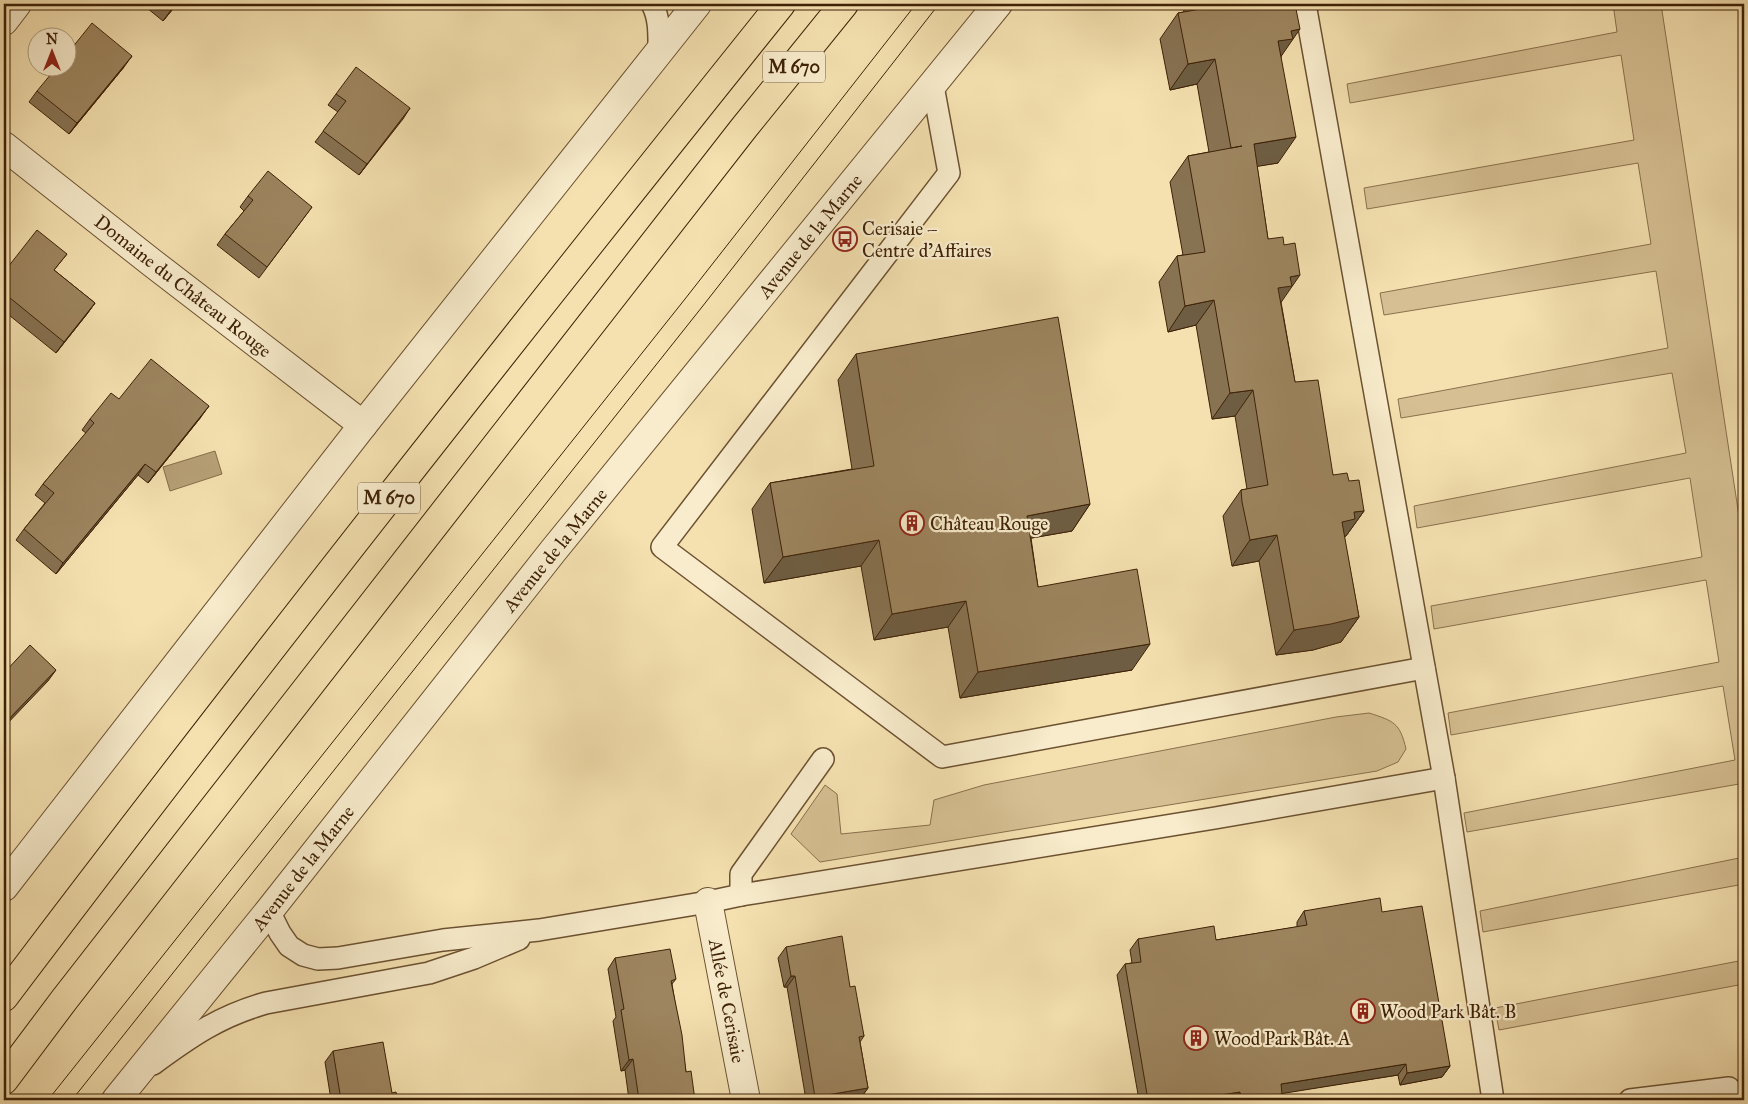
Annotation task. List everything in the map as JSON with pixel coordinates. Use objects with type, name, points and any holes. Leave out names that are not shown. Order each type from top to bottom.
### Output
[{"type":"main road","name":"M 670","points":[[4,998],[134,825],[309,600],[590,241],[781,4]]},
{"type":"main road","name":"M 670","points":[[4,1080],[76,984],[725,153],[844,4]]},
{"type":"street","points":[[4,21],[17,4]]},
{"type":"street","points":[[4,887],[363,425],[697,4]]},
{"type":"street","name":"Avenue de la Marne","points":[[116,1100],[269,911],[547,559],[998,4]]},
{"type":"street","name":"Domaine du Château Rouge","points":[[4,146],[150,262],[363,425]]},
{"type":"street","name":"Allée de Cerisaie","points":[[708,902],[746,1100]]},
{"type":"lane","points":[[652,4],[655,9],[660,33],[659,51]]},
{"type":"lane","points":[[1305,4],[1444,778],[1493,1100]]},
{"type":"lane","points":[[933,86],[949,173],[662,547],[942,757],[1424,668]]},
{"type":"lane","points":[[741,895],[741,874],[823,758]]},
{"type":"lane","points":[[269,911],[289,946],[303,955],[318,959],[338,958],[443,940],[539,930],[741,895],[1206,820],[1444,778]]},
{"type":"lane","points":[[133,1079],[204,1028],[243,1009],[266,1003],[429,973],[474,958],[539,930]]},
{"type":"lane","points":[[1630,1100],[1729,1088],[1731,1100]]},
{"type":"shaded area","points":[[1613,4],[1661,4],[1744,549],[1744,815],[1739,784],[1467,832],[1464,813],[1735,760],[1723,686],[1451,735],[1448,713],[1719,662],[1706,580],[1434,629],[1431,606],[1702,557],[1690,478],[1417,528],[1414,506],[1686,453],[1672,373],[1401,418],[1398,399],[1668,348],[1656,271],[1384,315],[1380,293],[1651,244],[1638,163],[1367,209],[1364,188],[1634,140],[1621,55],[1350,103],[1347,84],[1617,32]]},
{"type":"shaded area","points":[[215,451],[222,474],[170,491],[163,467]]},
{"type":"shaded area","points":[[1369,713],[1395,724],[1404,740],[1406,749],[1398,762],[1377,771],[820,862],[791,834],[825,785],[837,794],[841,834],[930,825],[934,800],[984,785],[1336,717]]},
{"type":"shaded area","points":[[1744,857],[1744,884],[1483,932],[1480,911]]},
{"type":"shaded area","points":[[1744,960],[1744,984],[1499,1030],[1495,1008]]},
{"type":"building","points":[[163,4],[176,4],[171,10]]},
{"type":"building","points":[[1205,4],[1295,4],[1300,29],[1291,31],[1293,39],[1278,41],[1296,137],[1254,144],[1268,239],[1283,237],[1284,245],[1295,243],[1300,275],[1290,277],[1292,286],[1278,288],[1295,382],[1318,380],[1333,475],[1347,473],[1349,481],[1359,480],[1364,511],[1354,512],[1355,519],[1342,522],[1359,617],[1331,624],[1294,630],[1277,535],[1250,540],[1241,490],[1268,485],[1253,390],[1230,393],[1214,300],[1185,306],[1177,256],[1205,252],[1188,156],[1242,146],[1231,148],[1215,59],[1188,64],[1178,13],[1206,8]]},
{"type":"building","points":[[92,23],[132,56],[77,123],[37,91],[48,78],[78,78],[78,40]]},
{"type":"building","points":[[356,67],[410,108],[367,164],[323,131],[346,101],[336,94]]},
{"type":"building","points":[[268,171],[312,207],[267,267],[225,234],[253,200],[248,196]]},
{"type":"building","points":[[37,230],[67,254],[54,270],[95,303],[64,342],[4,293],[4,272]]},
{"type":"building","name":"Château Rouge","points":[[1058,317],[1090,504],[1027,516],[1038,587],[1137,569],[1150,644],[978,672],[966,601],[892,614],[879,540],[783,557],[770,483],[874,466],[856,354]]},
{"type":"building","points":[[151,359],[209,406],[156,472],[145,464],[63,563],[24,529],[54,493],[43,484],[94,423],[90,419],[111,393],[119,399]]},
{"type":"building","points":[[30,645],[56,670],[4,724],[4,673]]},
{"type":"building","points":[[1380,898],[1382,912],[1422,906],[1450,1066],[1407,1073],[1406,1064],[1281,1084],[1282,1094],[1245,1100],[1241,1100],[1240,1092],[1189,1100],[1148,1100],[1125,964],[1141,962],[1138,939],[1214,926],[1216,940],[1307,925],[1304,911]]},
{"type":"building","points":[[842,936],[850,987],[855,986],[864,1036],[859,1037],[868,1088],[815,1097],[795,976],[791,976],[786,947]]},
{"type":"building","points":[[670,949],[676,979],[671,981],[682,1035],[686,1072],[691,1071],[695,1100],[639,1100],[633,1059],[629,1060],[621,1010],[624,1009],[615,958]]},
{"type":"building","points":[[383,1042],[392,1093],[396,1092],[398,1100],[341,1100],[333,1051]]},
{"type":"tram line","points":[[48,1100],[685,299],[916,4]]},
{"type":"tram line","points":[[72,1100],[702,307],[939,4]]},
{"type":"place","name":"Cerisaie – Centre d'Affaires","points":[[845,239]]},
{"type":"place","name":"Château Rouge","points":[[912,523]]},
{"type":"place","name":"Wood Park Bât. B","points":[[1363,1011]]},
{"type":"place","name":"Wood Park Bât. A","points":[[1196,1038]]}]
